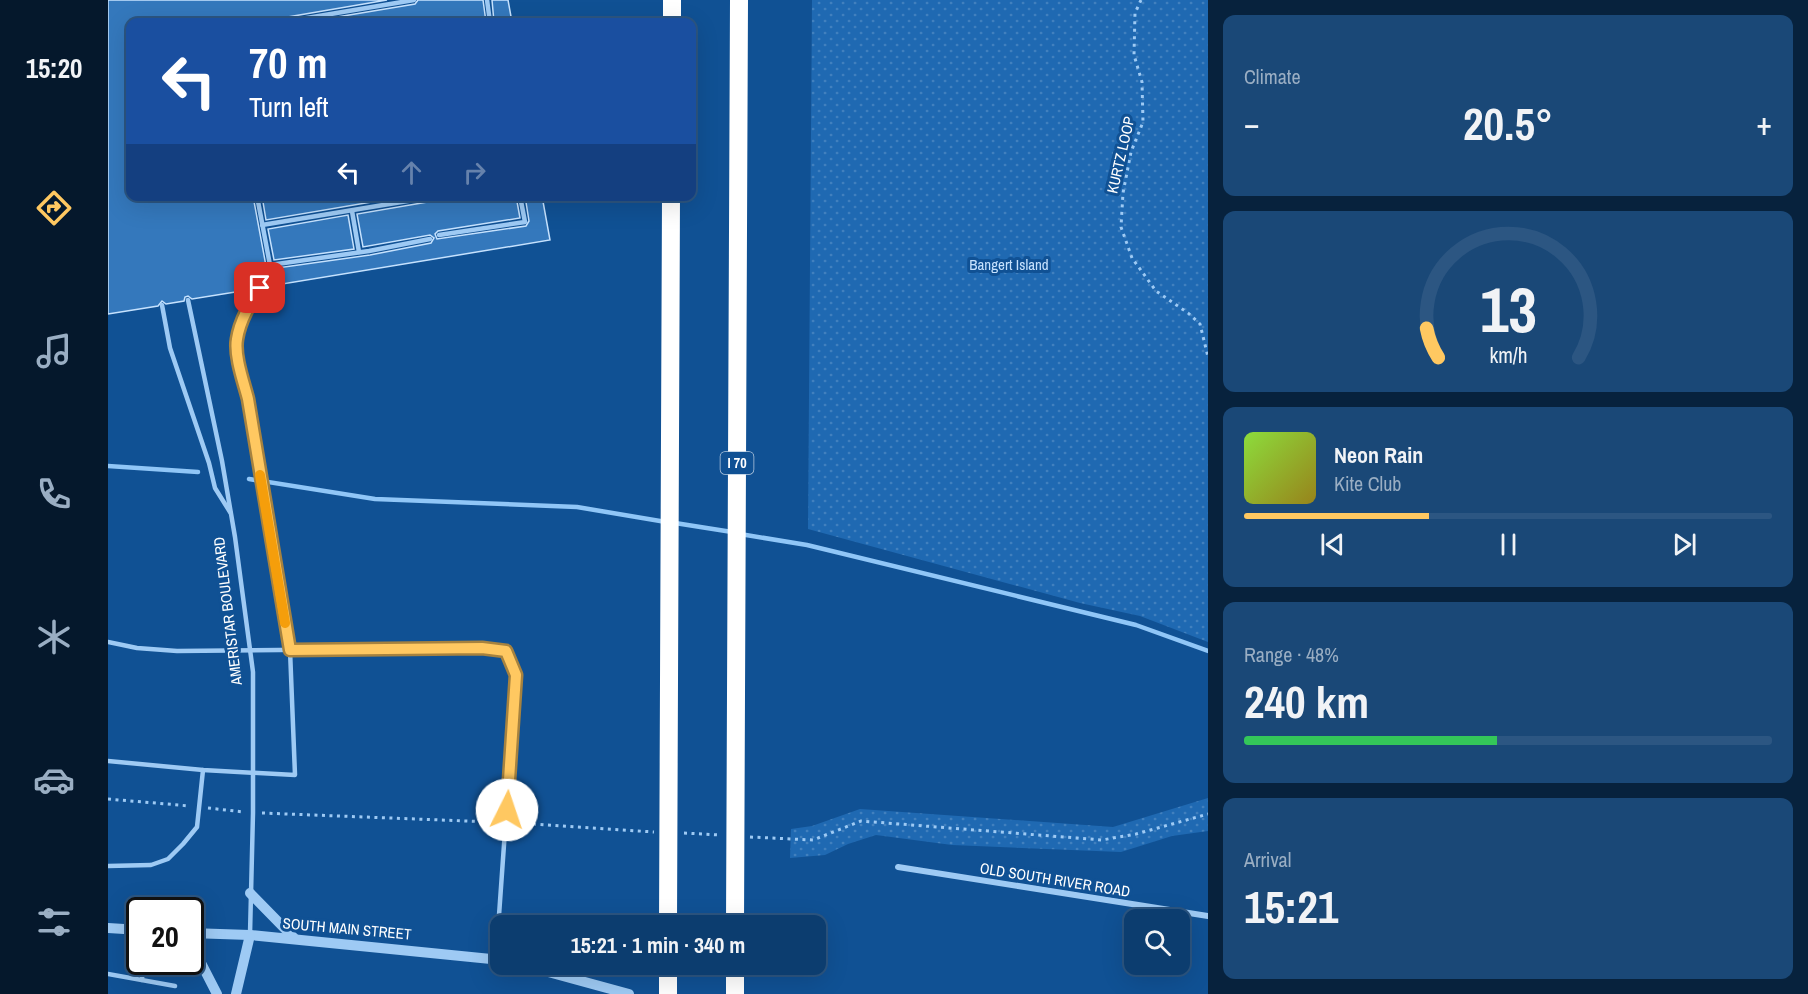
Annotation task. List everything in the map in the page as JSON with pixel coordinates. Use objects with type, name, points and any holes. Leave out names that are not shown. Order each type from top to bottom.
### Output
[{"type":"highway","points":[[672,0],[672,18]]},
{"type":"highway","name":"I 70","points":[[735,915],[739,0]]},
{"type":"highway","points":[[668,915],[671,201]]},
{"type":"highway","points":[[668,975],[668,994]]},
{"type":"highway","points":[[735,975],[735,994]]},
{"type":"street","name":"OLD SOUTH RIVER ROAD","points":[[898,867],[1208,916]]},
{"type":"street","points":[[251,889],[295,939]]},
{"type":"street","points":[[108,928],[126,929]]},
{"type":"street","name":"SOUTH MAIN STREET","points":[[204,933],[250,935],[490,958]]},
{"type":"street","name":"AMERISTAR BOULEVARD","points":[[236,994],[250,935]]},
{"type":"street","points":[[204,968],[217,994]]},
{"type":"street","points":[[559,975],[629,994]]},
{"type":"lane","points":[[307,18],[414,0]]},
{"type":"lane","points":[[486,0],[489,18]]},
{"type":"lane","points":[[258,201],[270,265],[359,252],[430,238]]},
{"type":"lane","points":[[262,225],[409,201]]},
{"type":"lane","points":[[439,235],[525,222],[521,201]]},
{"type":"lane","points":[[352,211],[359,252]]},
{"type":"lane","points":[[108,761],[202,770],[295,775],[290,650],[248,399],[236,341],[244,315],[260,288]]},
{"type":"lane","name":"AMERISTAR BOULEVARD","points":[[188,300],[231,514],[253,672],[250,935]]},
{"type":"lane","points":[[162,305],[170,348],[209,463],[215,488],[231,514]]},
{"type":"lane","points":[[108,642],[137,648],[177,651],[482,648],[506,651],[516,675],[501,915]]},
{"type":"lane","points":[[108,866],[151,865],[168,859],[183,844],[197,827],[202,770]]},
{"type":"lane","points":[[108,974],[175,986]]},
{"type":"lane","points":[[142,975],[142,980]]},
{"type":"path","name":"KURTZ LOOP","points":[[1141,0],[1135,13],[1134,55],[1142,82],[1143,122],[1131,152],[1123,193],[1121,227],[1132,258],[1156,291],[1200,324],[1208,357]]},
{"type":"path","points":[[108,799],[253,813],[492,822]]},
{"type":"path","points":[[742,836],[813,840],[861,821],[1102,840],[1136,834],[1208,814]]},
{"type":"path","points":[[533,824],[658,832]]},
{"type":"path","points":[[682,833],[730,836]]},
{"type":"green space","name":"Bangert Island","points":[[812,0],[1208,0],[1208,642],[1140,616],[1080,603],[808,529]]},
{"type":"green space","points":[[1208,798],[1208,831],[1172,836],[1121,852],[952,845],[876,835],[848,844],[825,855],[790,858],[791,829],[812,826],[860,809],[1113,827]]},
{"type":"building","points":[[108,0],[387,0],[282,18],[126,18],[126,201],[254,201],[266,266],[270,269],[370,255],[431,243],[434,238],[430,235],[363,247],[357,214],[433,201],[517,201],[520,218],[438,231],[435,234],[437,239],[526,226],[529,221],[526,201],[543,201],[550,240],[264,287],[259,284],[254,289],[192,299],[188,296],[184,301],[166,304],[162,301],[158,306],[108,314]]},
{"type":"building","points":[[418,0],[483,0],[485,18],[331,18],[415,4]]},
{"type":"building","points":[[492,0],[508,0],[511,18],[494,18]]},
{"type":"building","points":[[263,201],[378,201],[266,220]]},
{"type":"building","points":[[348,215],[354,249],[274,260],[268,229]]},
{"type":"waterway","points":[[108,466],[198,472]]},
{"type":"waterway","points":[[249,479],[375,499],[577,507],[666,522]]},
{"type":"waterway","points":[[675,523],[732,532]]},
{"type":"waterway","points":[[740,534],[807,545],[1136,625],[1208,651]]},
{"type":"slow traffic","points":[[260,475],[285,623]]},
{"type":"route","points":[[260,288],[244,315],[236,341],[248,399],[290,650],[482,648],[506,651],[516,675],[507,810]]}]
